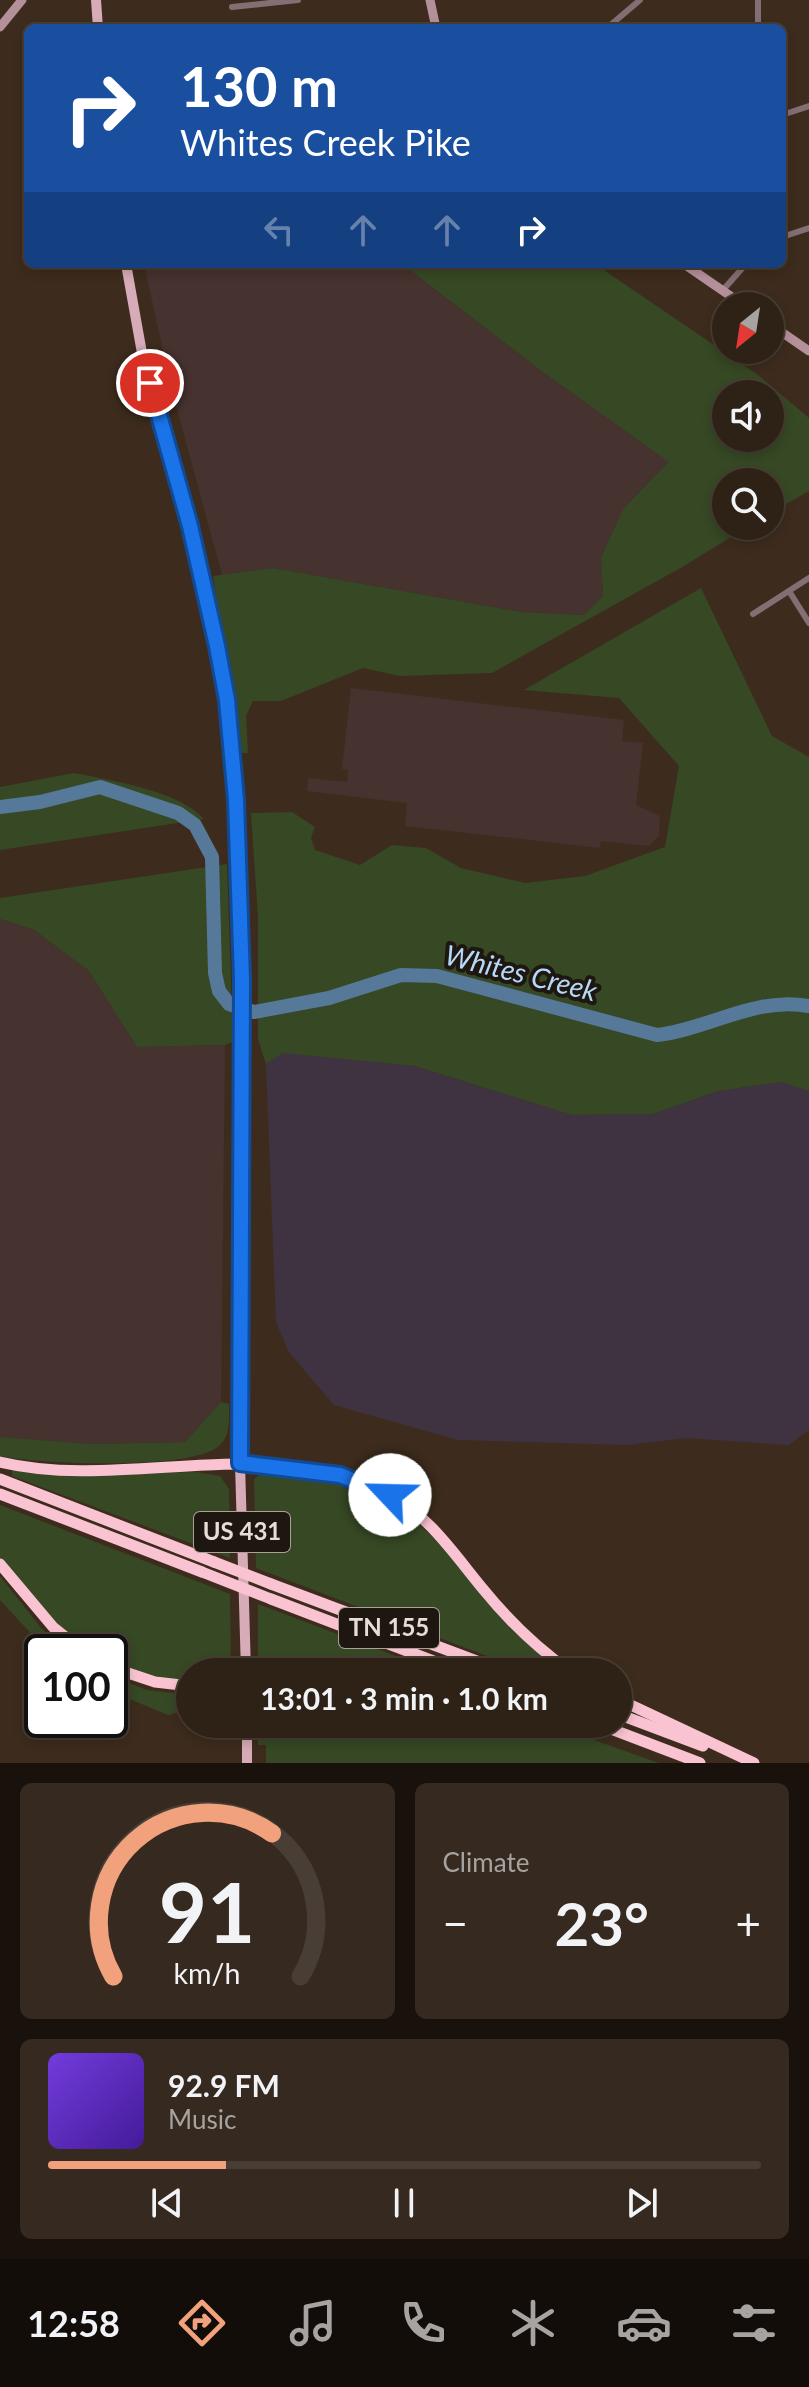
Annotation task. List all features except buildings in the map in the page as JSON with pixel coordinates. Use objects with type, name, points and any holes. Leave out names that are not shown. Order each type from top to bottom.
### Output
[{"type":"highway","points":[[0,1462],[38,1468],[97,1469],[240,1463],[328,1472],[362,1482],[390,1495],[434,1529],[512,1623],[554,1658]]},
{"type":"highway","name":"TN 155","points":[[0,1479],[469,1658]]},
{"type":"highway","name":"TN 155","points":[[0,1494],[425,1658]]},
{"type":"highway","points":[[0,1564],[62,1634]]},
{"type":"highway","points":[[128,1673],[155,1682],[176,1684]]},
{"type":"highway","points":[[632,1706],[752,1763]]},
{"type":"highway","points":[[632,1719],[752,1763]]},
{"type":"highway","points":[[632,1737],[700,1763]]},
{"type":"highway","points":[[631,1738],[643,1741]]},
{"type":"main road","points":[[96,0],[98,24]]},
{"type":"main road","name":"US 431","points":[[127,268],[142,353],[190,526],[227,700],[236,800],[242,979],[240,1463],[246,1658]]},
{"type":"main road","points":[[247,1738],[247,1763]]},
{"type":"street","points":[[0,27],[22,0]]},
{"type":"street","points":[[232,7],[298,0]]},
{"type":"street","points":[[430,0],[435,24]]},
{"type":"street","points":[[612,24],[640,0]]},
{"type":"street","points":[[758,0],[758,24]]},
{"type":"street","points":[[786,114],[809,106]]},
{"type":"street","points":[[786,236],[809,228]]},
{"type":"street","points":[[690,268],[726,292]]},
{"type":"street","points":[[723,290],[742,268]]},
{"type":"street","points":[[784,334],[809,351]]},
{"type":"street","points":[[753,614],[809,578]]},
{"type":"street","points":[[789,591],[809,623]]},
{"type":"shaded area","points":[[145,268],[407,268],[544,373],[670,462],[623,509],[601,557],[603,596],[584,615],[522,612],[273,568],[222,575],[171,387]]},
{"type":"shaded area","points":[[351,688],[624,720],[622,741],[643,743],[636,805],[660,816],[659,836],[648,846],[601,841],[600,848],[405,826],[407,803],[307,791],[308,778],[347,782],[348,770],[342,769]]},
{"type":"shaded area","points":[[0,919],[34,930],[89,971],[137,1047],[225,1045],[221,1402],[185,1442],[94,1444],[0,1437]]},
{"type":"shaded area","points":[[283,1052],[415,1066],[572,1115],[653,1114],[718,1091],[782,1082],[809,1091],[809,1430],[789,1445],[687,1438],[627,1445],[458,1440],[334,1405],[289,1352],[276,1322],[266,1064]]},
{"type":"green space","points":[[407,268],[601,268],[712,344],[712,364],[742,364],[764,380],[712,380],[712,452],[784,452],[784,397],[809,418],[809,491],[784,505],[784,468],[712,468],[712,540],[726,540],[684,566],[492,673],[400,676],[363,668],[281,701],[253,701],[246,716],[248,753],[237,753],[213,576],[273,568],[522,612],[584,615],[603,596],[601,557],[623,509],[669,462],[544,373]]},
{"type":"green space","points":[[701,588],[772,736],[809,757],[809,1091],[782,1082],[718,1091],[653,1114],[572,1115],[415,1066],[283,1053],[266,1064],[258,1039],[258,917],[251,813],[292,812],[315,827],[311,838],[315,850],[360,865],[392,845],[426,848],[461,868],[525,883],[585,876],[665,847],[679,766],[619,698],[524,690]]},
{"type":"green space","points":[[74,773],[162,794],[193,809],[204,819],[0,850],[0,787]]},
{"type":"green space","points":[[227,864],[233,1042],[225,1045],[137,1047],[89,971],[34,930],[0,919],[0,898]]},
{"type":"green space","points":[[221,1402],[229,1404],[228,1431],[224,1441],[205,1453],[181,1459],[80,1463],[0,1456],[0,1437],[94,1444],[185,1442]]},
{"type":"green space","points":[[12,1470],[80,1474],[197,1472],[220,1476],[229,1489],[230,1558],[12,1476]]},
{"type":"green space","points":[[260,1474],[339,1481],[375,1495],[406,1514],[434,1538],[507,1621],[546,1658],[492,1658],[256,1568],[254,1479]]},
{"type":"green space","points":[[0,1505],[230,1594],[231,1658],[176,1658],[176,1681],[128,1668],[128,1634],[68,1634],[48,1615],[0,1557]]},
{"type":"green space","points":[[0,1576],[48,1634],[31,1634],[0,1600]]},
{"type":"green space","points":[[258,1604],[401,1658],[258,1658]]},
{"type":"green space","points":[[128,1683],[147,1690],[176,1693],[176,1713],[168,1715],[128,1698]]},
{"type":"green space","points":[[258,1738],[588,1738],[659,1763],[266,1763],[266,1745],[258,1745]]},
{"type":"waterway","name":"Whites Creek","points":[[0,807],[40,802],[100,787],[178,813],[195,825],[212,857],[215,973],[219,991],[229,1004],[254,1012],[329,998],[401,975],[437,976],[657,1035],[770,1005],[809,1006]]},
{"type":"route","points":[[150,383],[190,526],[196,565],[217,646],[227,700],[236,800],[242,979],[240,1463],[340,1475],[390,1495]]}]
